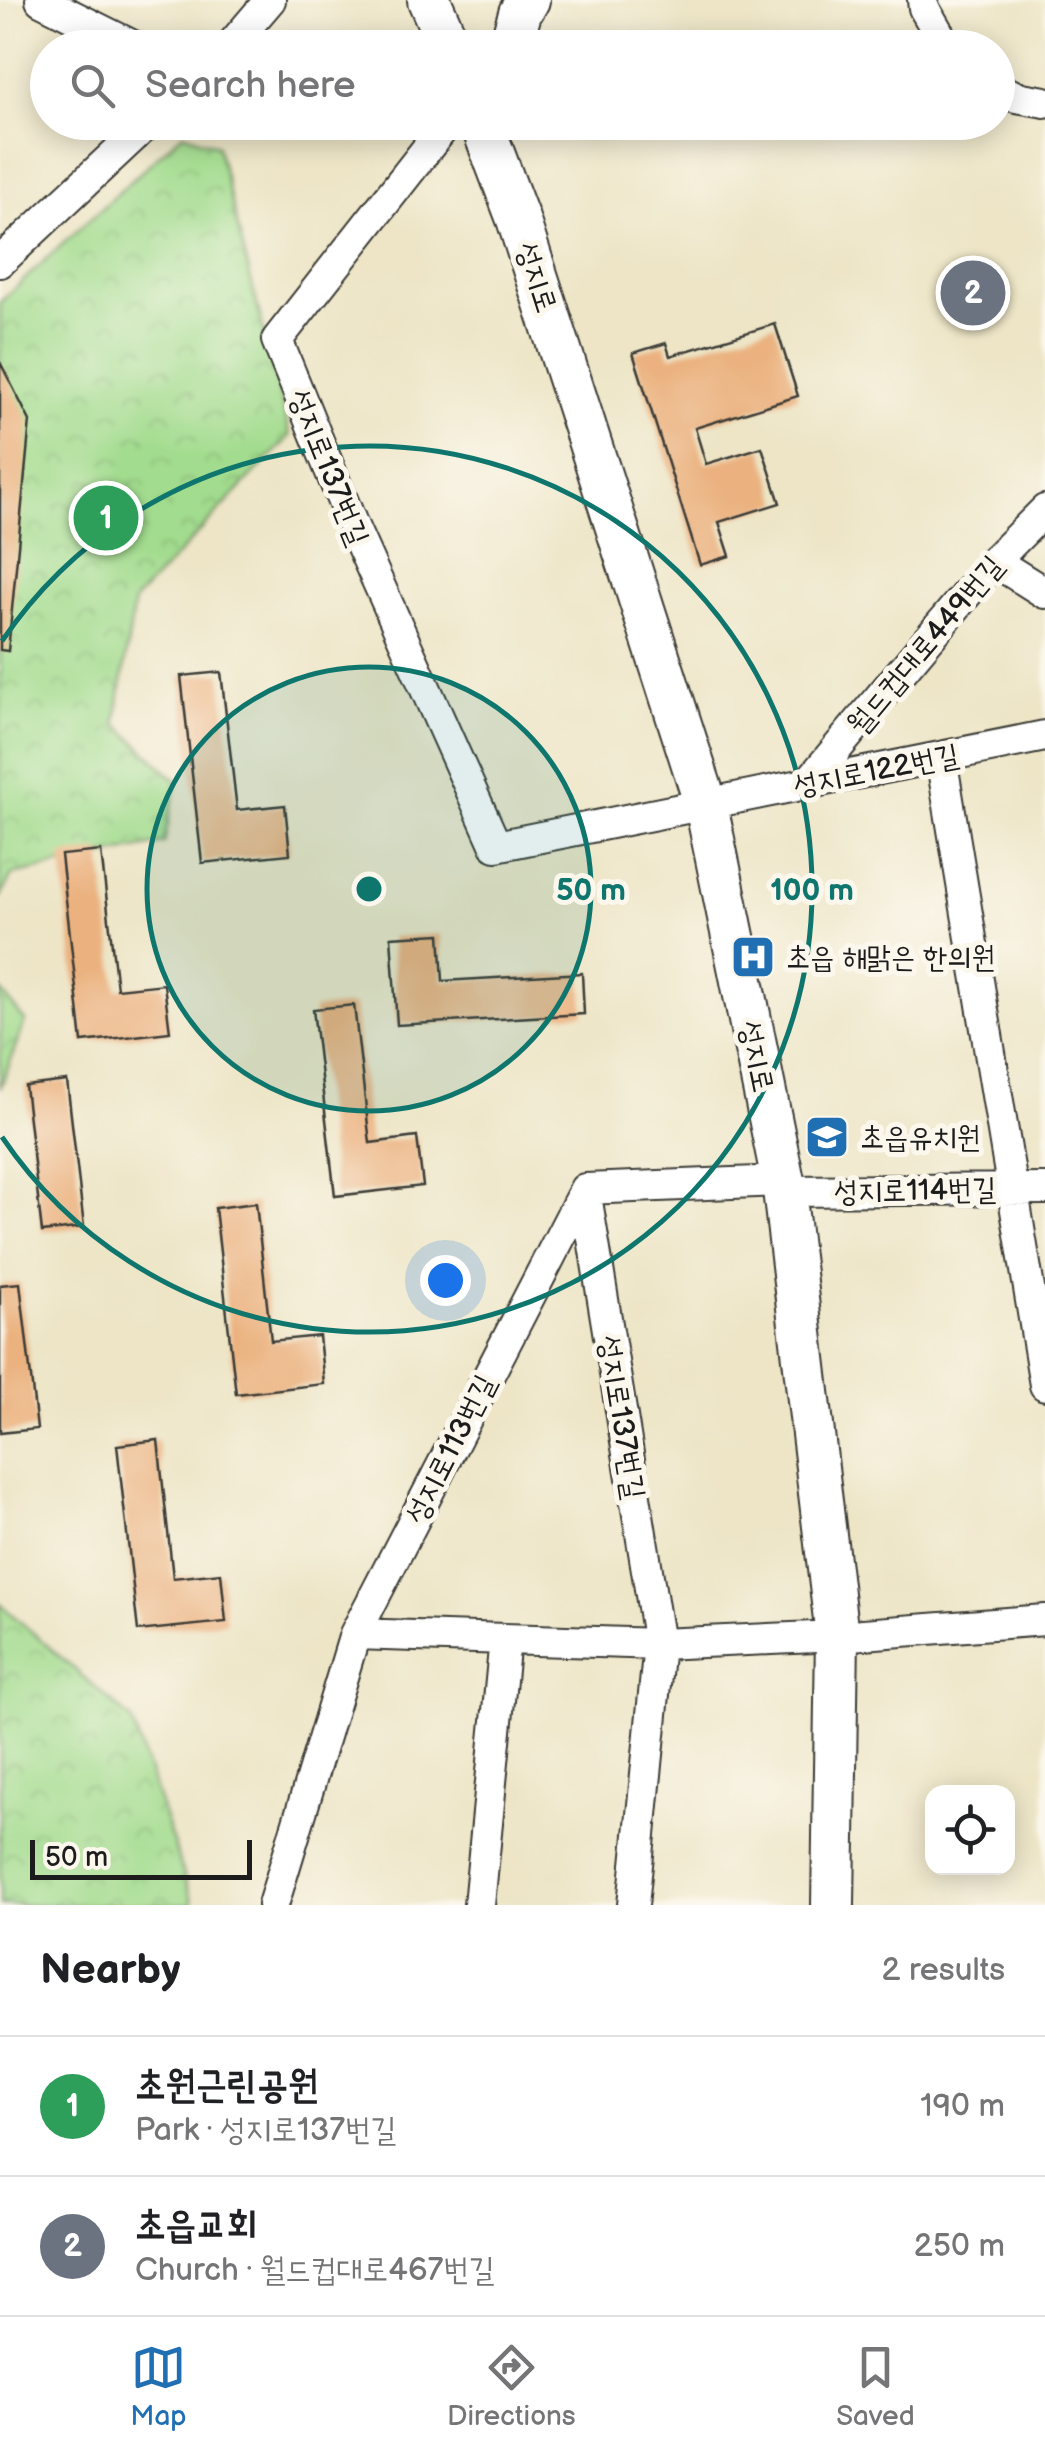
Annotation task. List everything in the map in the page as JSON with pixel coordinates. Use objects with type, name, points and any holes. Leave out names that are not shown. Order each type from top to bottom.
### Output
[{"type":"main road","points":[[429,0],[442,30]]},
{"type":"main road","points":[[515,30],[528,0]]},
{"type":"main road","name":"성지로","points":[[488,140],[518,218],[706,805],[784,1186],[837,1636],[833,1905]]},
{"type":"main road","points":[[509,140],[518,218]]},
{"type":"street","points":[[41,0],[101,30]]},
{"type":"street","points":[[244,30],[270,0]]},
{"type":"street","points":[[923,0],[937,30]]},
{"type":"street","points":[[1015,96],[1045,102]]},
{"type":"street","points":[[0,262],[130,140]]},
{"type":"street","name":"성지로137번길","points":[[434,140],[278,340],[355,531],[496,846]]},
{"type":"street","name":"월드컵대로449번길","points":[[808,783],[994,561],[1045,510]]},
{"type":"street","points":[[994,561],[1045,593]]},
{"type":"street","name":"성지로122번길","points":[[496,846],[1045,736]]},
{"type":"street","points":[[941,757],[1045,1385]]},
{"type":"street","points":[[584,1189],[784,1186]]},
{"type":"street","name":"성지로114번길","points":[[784,1186],[1045,1189]]},
{"type":"street","name":"성지로137번길","points":[[584,1189],[659,1644],[632,1905]]},
{"type":"street","name":"성지로113번길","points":[[274,1905],[355,1634],[584,1189]]},
{"type":"street","points":[[355,1634],[659,1644],[837,1636],[1045,1620]]},
{"type":"street","points":[[479,1905],[506,1639]]},
{"type":"green space","points":[[175,140],[203,140],[217,145],[290,436],[134,601],[116,723],[177,781],[164,843],[12,875],[0,898],[0,302]]},
{"type":"green space","points":[[0,990],[25,1021],[0,1089]]},
{"type":"green space","points":[[0,1604],[131,1719],[192,1905],[0,1905]]},
{"type":"building","points":[[775,324],[798,396],[695,428],[706,464],[762,447],[780,503],[719,522],[730,556],[700,565],[633,353],[666,343],[670,356]]},
{"type":"building","points":[[0,362],[30,421],[8,651],[0,650]]},
{"type":"building","points":[[221,672],[237,810],[285,805],[290,854],[202,863],[181,676]]},
{"type":"building","points":[[101,851],[117,989],[164,984],[170,1032],[82,1042],[61,855]]},
{"type":"building","points":[[440,934],[443,981],[582,973],[584,1014],[397,1025],[391,937]]},
{"type":"building","points":[[354,1005],[370,1143],[417,1137],[423,1186],[335,1196],[313,1009]]},
{"type":"building","points":[[67,1081],[84,1227],[42,1232],[25,1086]]},
{"type":"building","points":[[256,1203],[271,1341],[319,1336],[324,1384],[236,1394],[215,1208]]},
{"type":"building","points":[[20,1283],[37,1429],[0,1433],[0,1285]]},
{"type":"building","points":[[158,1440],[173,1578],[221,1573],[226,1622],[138,1631],[117,1445]]},
{"type":"place","name":"초읍교회","points":[[973,293]]},
{"type":"place","name":"초원근린공원","points":[[106,518]]},
{"type":"place","name":"초읍 해맑은 한의원","points":[[753,957]]},
{"type":"place","name":"초읍유치원","points":[[827,1137]]}]
